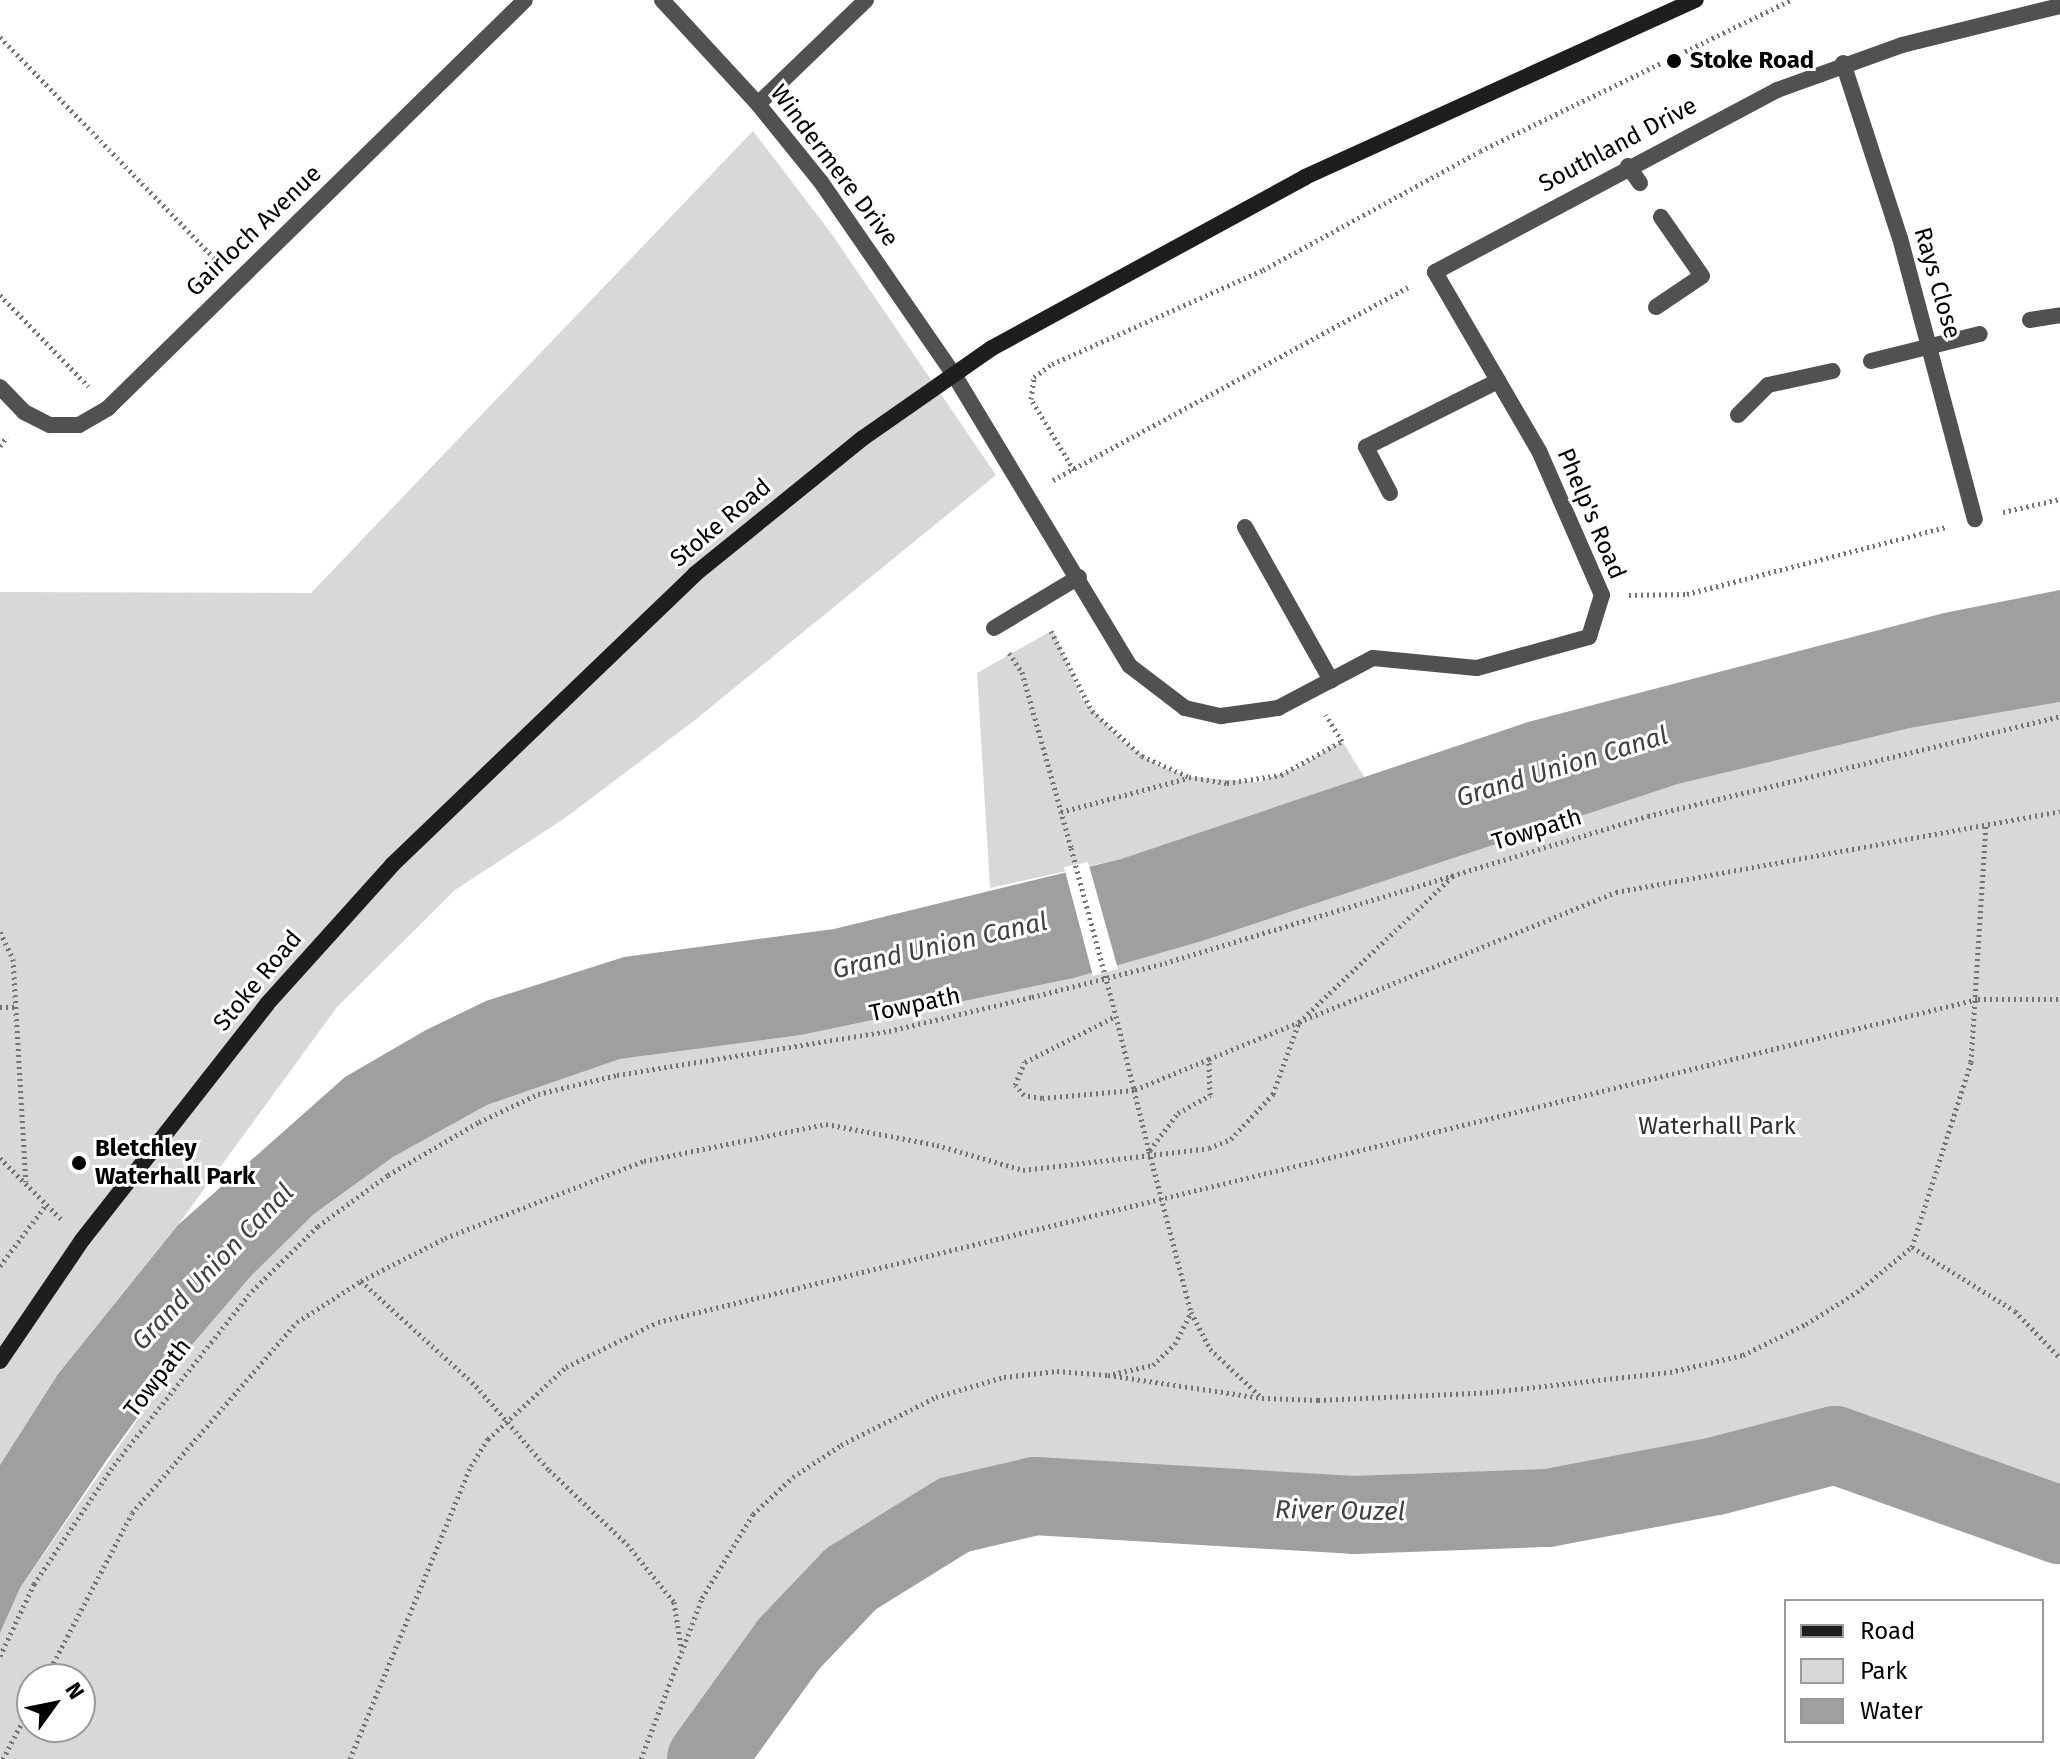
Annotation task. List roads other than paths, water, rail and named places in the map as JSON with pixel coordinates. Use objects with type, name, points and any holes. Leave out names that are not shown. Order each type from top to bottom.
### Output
[{"type":"street","name":"Gairloch Avenue","points":[[0,387],[24,412],[50,425],[79,425],[108,408],[525,0]]},
{"type":"street","name":"Windermere Drive","points":[[662,0],[758,104],[821,182],[953,373]]},
{"type":"street","points":[[758,104],[866,0]]},
{"type":"street","name":"Stoke Road","points":[[0,1361],[83,1239],[267,1004],[392,865],[695,574],[863,438],[953,373],[1305,177],[1696,0]]},
{"type":"street","name":"Southland Drive","points":[[1435,272],[1724,115],[1843,63],[2060,6]]},
{"type":"street","name":"Rays Close","points":[[1843,63],[1931,347],[1975,519]]},
{"type":"street","points":[[1628,166],[1640,183]]},
{"type":"street","points":[[1656,307],[1702,276],[1661,217]]},
{"type":"street","name":"Phelp's Road","points":[[953,373],[1028,492],[1130,666],[1185,708],[1203,715],[1254,714],[1278,708],[1373,658],[1477,668],[1589,637],[1602,595],[1539,451],[1435,272]]},
{"type":"street","points":[[2030,320],[2060,315]]},
{"type":"street","points":[[1871,361],[1980,334]]},
{"type":"street","points":[[1738,415],[1768,385],[1833,371]]},
{"type":"street","points":[[1390,493],[1366,447],[1498,381]]},
{"type":"street","points":[[1245,527],[1331,680]]},
{"type":"street","points":[[994,628],[1079,577]]},
{"type":"water","name":"Grand Union Canal","points":[[2060,590],[2060,702],[1910,728],[1678,784],[1202,941],[1074,978],[801,1035],[620,1059],[487,1105],[393,1157],[314,1214],[251,1276],[179,1360],[108,1458],[20,1588],[0,1633],[0,1465],[58,1374],[178,1225],[345,1077],[426,1030],[486,1001],[624,957],[834,929],[1121,859],[1528,722],[1944,613]]},
{"type":"waterway","name":"River Ouzel","points":[[706,1759],[789,1644],[851,1579],[954,1515],[1035,1496],[1353,1515],[1548,1508],[1716,1476],[1835,1445],[2060,1525]]},
{"type":"place","name":"Stoke Road","points":[[1674,61]]},
{"type":"place","name":"Bletchley Waterhall Park","points":[[79,1163]]},
{"type":"park label","name":"Waterhall Park","points":[[1717,1127]]}]
